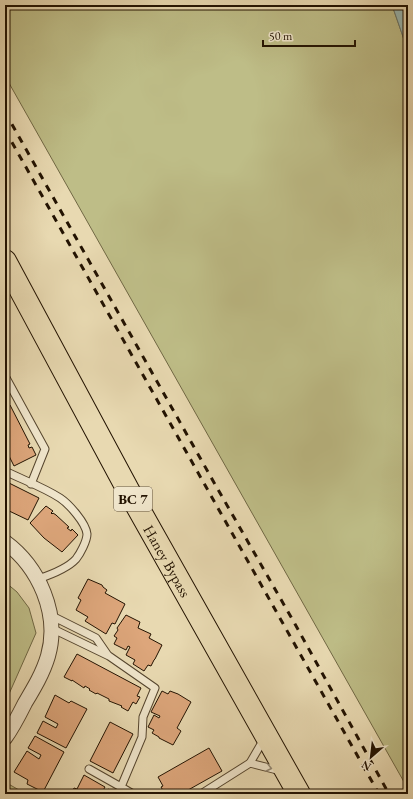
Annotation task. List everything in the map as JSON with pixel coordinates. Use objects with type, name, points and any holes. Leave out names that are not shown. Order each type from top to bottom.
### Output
[{"type":"highway","name":"Haney Bypass","points":[[5,262],[128,490],[299,794]]},
{"type":"street","points":[[5,542],[25,560],[38,579],[45,597],[51,621],[51,641],[43,670],[5,738]]},
{"type":"lane","points":[[5,376],[45,449],[31,484]]},
{"type":"lane","points":[[5,471],[61,499],[72,508],[84,525],[87,534],[83,547],[76,559],[54,572],[38,579]]},
{"type":"lane","points":[[51,621],[96,638],[109,656]]},
{"type":"lane","points":[[51,621],[109,656],[155,688],[143,717],[142,737],[121,786]]},
{"type":"lane","points":[[201,794],[250,763],[266,735]]},
{"type":"lane","points":[[250,763],[287,772]]},
{"type":"lane","points":[[89,769],[121,786],[132,794]]},
{"type":"shaded area","points":[[5,5],[392,5],[408,51],[408,789],[5,76]]},
{"type":"shaded area","points":[[5,582],[17,592],[29,608],[36,633],[5,703]]},
{"type":"shaded area","points":[[5,782],[26,794],[5,794]]},
{"type":"water","points":[[392,5],[408,5],[408,51]]},
{"type":"building","points":[[5,401],[10,405],[30,444],[28,445],[29,448],[32,447],[36,455],[14,466],[5,451]]},
{"type":"building","points":[[5,481],[39,498],[28,520],[5,509]]},
{"type":"building","points":[[46,506],[53,511],[51,513],[52,514],[53,513],[56,515],[69,527],[67,528],[71,531],[72,529],[78,535],[62,552],[44,538],[30,523]]},
{"type":"building","points":[[88,579],[102,585],[107,590],[105,593],[125,604],[115,624],[112,623],[106,634],[85,621],[88,617],[76,610],[81,600],[78,598]]},
{"type":"building","points":[[126,615],[140,622],[138,628],[151,634],[149,638],[162,645],[151,666],[148,665],[144,671],[133,664],[135,660],[126,655],[130,647],[128,646],[126,650],[114,644],[117,638],[114,636],[118,630],[117,628]]},
{"type":"building","points":[[77,654],[141,688],[137,696],[140,697],[136,704],[133,702],[128,711],[121,707],[122,706],[109,701],[109,699],[89,690],[90,689],[85,686],[84,688],[72,680],[64,677]]},
{"type":"building","points":[[162,691],[168,694],[170,691],[178,694],[191,702],[177,728],[181,731],[173,745],[152,733],[154,730],[148,727],[154,715],[159,718],[160,716],[151,712]]},
{"type":"building","points":[[55,695],[69,703],[71,701],[87,709],[66,748],[37,733],[43,721],[56,728],[58,724],[45,717]]},
{"type":"building","points":[[110,722],[133,734],[113,773],[90,761]]},
{"type":"building","points":[[35,736],[64,752],[43,792],[27,784],[28,780],[14,772],[27,751],[39,759],[41,755],[28,748]]},
{"type":"building","points":[[209,748],[222,771],[181,794],[165,794],[158,777]]},
{"type":"building","points":[[84,775],[105,787],[101,794],[71,794],[74,788],[77,789]]},
{"type":"building","points":[[108,789],[118,794],[106,794]]},
{"type":"railway","points":[[5,112],[295,624],[389,794]]},
{"type":"railway","points":[[5,130],[379,794]]}]
